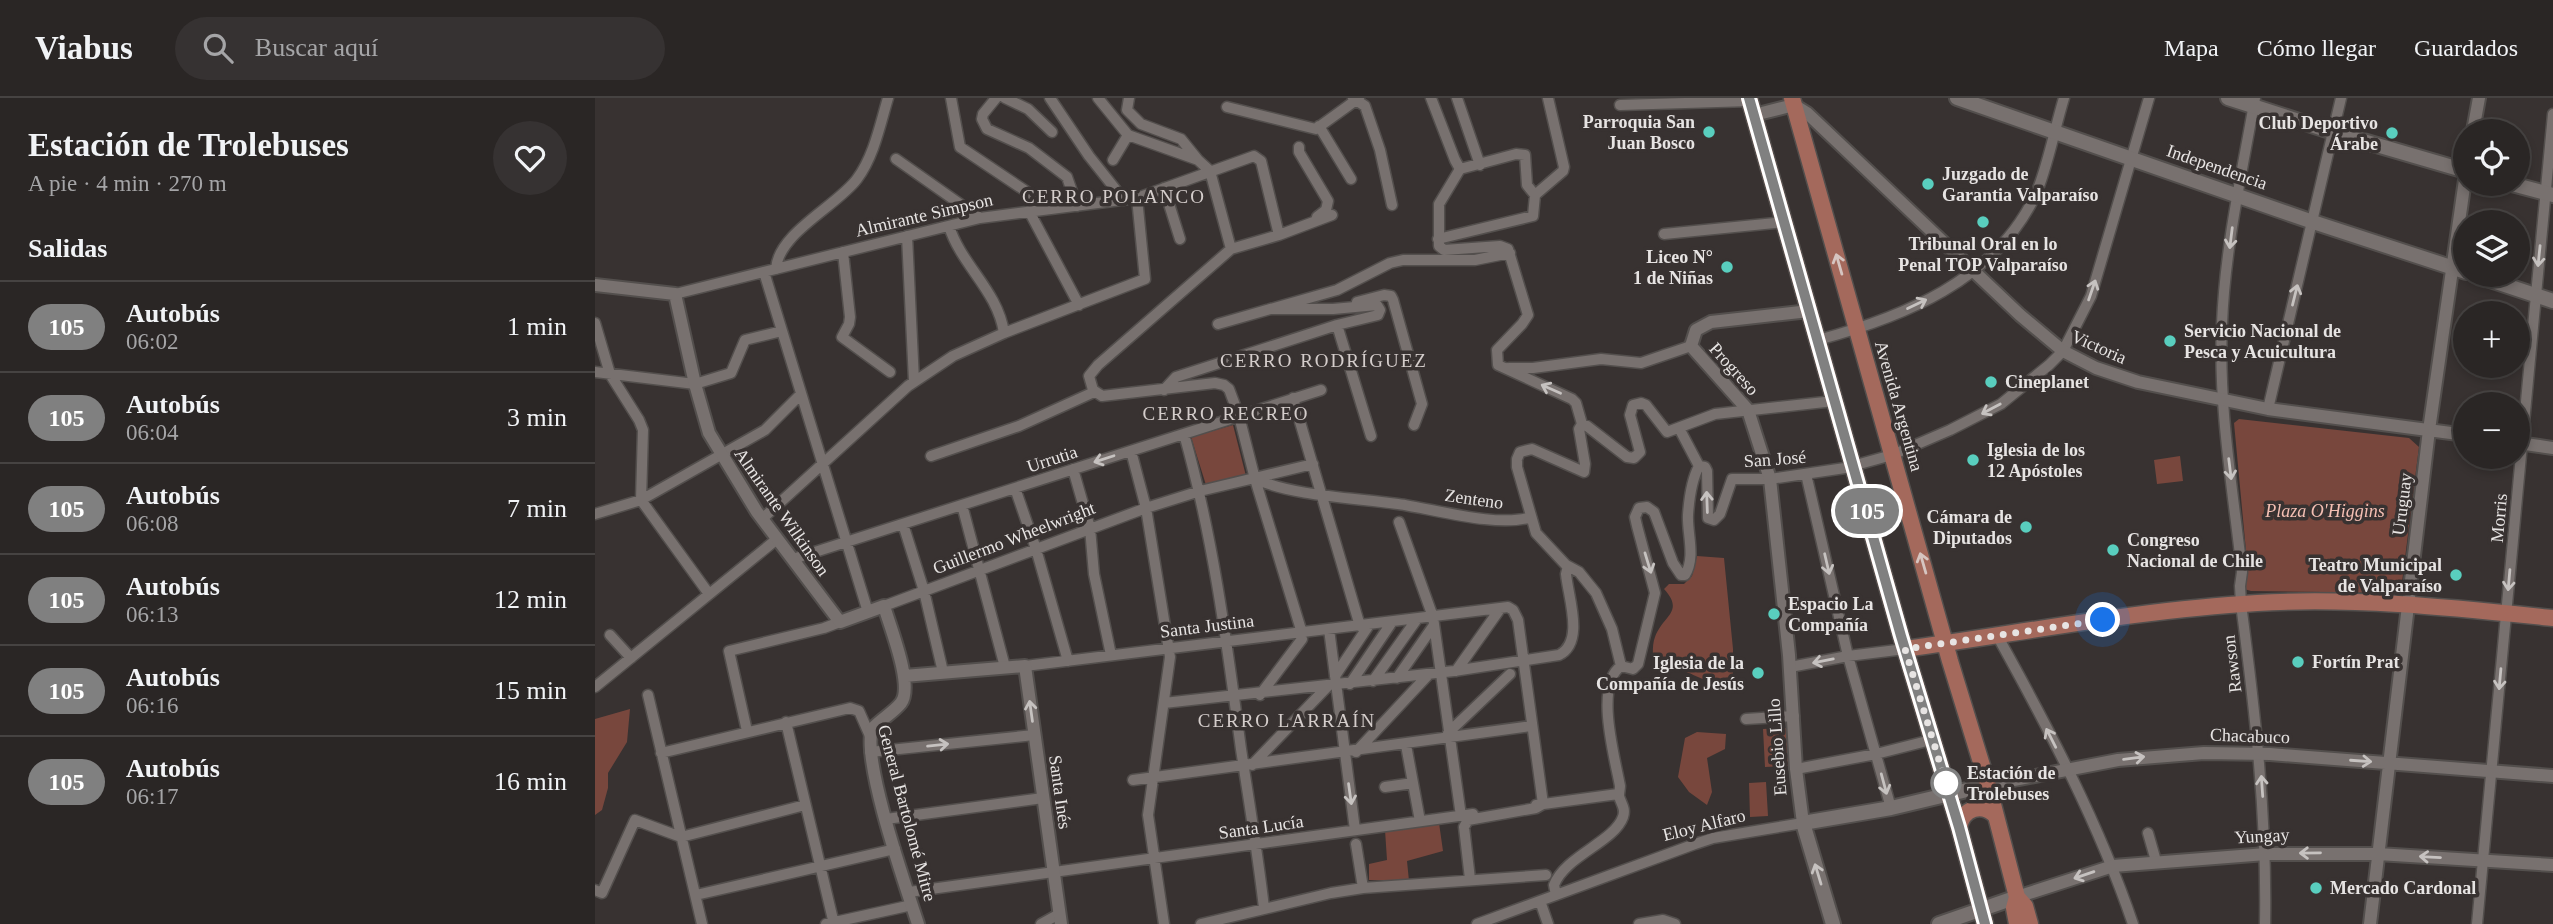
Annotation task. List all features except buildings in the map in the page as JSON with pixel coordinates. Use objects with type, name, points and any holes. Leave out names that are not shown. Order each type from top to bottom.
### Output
[{"type":"main road","name":"Independencia","points":[[1957,98],[2313,222],[2453,267]]},
{"type":"main road","points":[[2228,98],[2254,102],[2333,133],[2453,168]]},
{"type":"main road","name":"Avenida Argentina","points":[[1797,107],[1945,643],[1988,785],[2017,897],[2014,908],[2021,922]]},
{"type":"main road","points":[[1752,109],[1983,916]]},
{"type":"main road","points":[[2530,189],[2549,194]]},
{"type":"main road","points":[[2511,287],[2553,301]]},
{"type":"main road","points":[[1905,649],[2129,616],[2241,604],[2325,602],[2553,618]]},
{"type":"main road","name":"Chacabuco","points":[[1949,795],[1988,785]]},
{"type":"main road","name":"Eloy Alfaro","points":[[1803,823],[1949,795]]},
{"type":"main road","points":[[1959,827],[1962,818],[1972,809],[1986,809],[1996,816]]},
{"type":"main road","name":"Eusebio Lillo","points":[[1803,823],[1833,924]]},
{"type":"main road","name":"Yungay","points":[[1939,924],[1983,916],[2017,897]]},
{"type":"street","points":[[776,269],[777,259],[785,246],[847,190],[862,171],[876,138],[888,98]]},
{"type":"street","points":[[996,98],[983,114],[987,128],[1029,148],[1067,177],[1077,206]]},
{"type":"street","points":[[1005,98],[1028,110],[1052,132]]},
{"type":"street","points":[[1049,98],[1089,156],[1124,200]]},
{"type":"street","points":[[1098,98],[1128,135],[1198,160]]},
{"type":"street","points":[[1129,98],[1127,110],[1136,121],[1181,139],[1210,171],[1231,249]]},
{"type":"street","points":[[1318,127],[1356,98],[1365,107],[1373,128],[1392,205]]},
{"type":"street","points":[[1431,98],[1460,169]]},
{"type":"street","points":[[1457,98],[1480,164]]},
{"type":"street","points":[[1535,195],[1563,171],[1564,167],[1548,98]]},
{"type":"street","points":[[1818,340],[1857,329],[1919,303],[1973,273],[2002,245],[2022,219],[2036,193],[2064,98]]},
{"type":"street","points":[[2063,351],[2091,296],[2148,98]]},
{"type":"street","points":[[2268,409],[2341,98]]},
{"type":"street","points":[[952,100],[960,147],[1051,208]]},
{"type":"street","points":[[2475,119],[2478,100]]},
{"type":"street","name":"Rawson","points":[[2254,102],[2236,194],[2222,324],[2223,401],[2242,572],[2241,604],[2260,754],[2266,854],[2265,924]]},
{"type":"street","points":[[1620,105],[1752,109],[1797,107]]},
{"type":"street","points":[[1227,107],[1318,127],[1351,179]]},
{"type":"street","name":"Victoria","points":[[1797,107],[1973,273],[2063,351],[2096,368],[2130,380],[2223,401],[2453,433]]},
{"type":"street","name":"Morris","points":[[2525,392],[2549,194],[2553,114]]},
{"type":"street","points":[[1113,160],[1128,135]]},
{"type":"street","points":[[1094,392],[1089,381],[1091,372],[1231,249],[1302,227],[1330,210],[1327,198],[1299,152],[1299,147]]},
{"type":"street","points":[[1438,239],[1530,218],[1534,212],[1535,195],[1527,185],[1525,155],[1516,154],[1460,169],[1439,204],[1438,239],[1439,246],[1444,250],[1505,246],[1510,253],[1528,315],[1497,350],[1498,365],[1572,399],[1582,424],[1627,457],[1634,458],[1640,450],[1630,415],[1633,405],[1646,405],[1665,432],[1715,414],[1835,401]]},
{"type":"street","name":"Almirante Simpson","points":[[595,285],[675,294],[980,218],[1137,198],[1254,156],[1261,160],[1279,234]]},
{"type":"street","points":[[897,159],[980,218]]},
{"type":"street","points":[[1164,188],[1179,239]]},
{"type":"street","points":[[762,519],[914,381],[953,356],[1004,333],[1145,279],[1137,198]]},
{"type":"street","points":[[1029,211],[1079,305]]},
{"type":"street","points":[[1664,234],[1785,222]]},
{"type":"street","points":[[949,226],[955,245],[986,288],[999,312],[1004,333]]},
{"type":"street","points":[[907,236],[914,381]]},
{"type":"street","points":[[843,252],[849,317],[848,327],[842,337],[890,372]]},
{"type":"street","points":[[1445,261],[1475,260],[1510,253]]},
{"type":"street","points":[[1218,324],[1337,290],[1390,262],[1493,262]]},
{"type":"street","points":[[764,272],[868,612]]},
{"type":"street","name":"Uruguay","points":[[2369,924],[2429,430],[2456,287]]},
{"type":"street","name":"Almirante Wilkinson","points":[[675,294],[709,433],[762,519],[840,622]]},
{"type":"street","points":[[1333,309],[1384,295],[1391,296],[1422,404],[1414,425]]},
{"type":"street","points":[[1164,390],[1176,377],[1337,325],[1378,316],[1380,310],[1377,305],[1333,309],[1270,309]]},
{"type":"street","name":"Progreso","points":[[1770,479],[1748,410],[1691,346],[1696,330],[1711,322],[1809,311]]},
{"type":"street","points":[[595,323],[610,374],[643,430],[641,500],[709,594]]},
{"type":"street","points":[[1337,325],[1371,436]]},
{"type":"street","points":[[595,372],[695,384],[731,373],[745,340],[782,331]]},
{"type":"street","points":[[1505,368],[1533,368],[1601,359],[1641,363],[1691,346]]},
{"type":"street","name":"San José","points":[[1699,466],[1705,467],[1707,471],[1707,507],[1708,518],[1711,520],[1719,517],[1732,479],[1770,479],[1806,474],[1853,466],[1892,454],[1950,430],[2001,404],[2063,351]]},
{"type":"street","points":[[931,456],[1019,426],[1094,392],[1110,397],[1215,383],[1224,385],[1229,389],[1239,416],[1302,636],[1260,695]]},
{"type":"street","name":"Urrutia","points":[[793,559],[1321,390]]},
{"type":"street","points":[[595,514],[641,500],[765,430],[801,394]]},
{"type":"street","points":[[1248,766],[1333,683],[1365,625],[1321,494],[1293,398]]},
{"type":"street","name":"Zenteno","points":[[1255,479],[1267,484],[1321,494],[1397,503],[1489,519],[1531,517],[1517,467],[1520,452],[1532,449],[1584,472],[1579,429],[1582,424]]},
{"type":"street","points":[[1621,666],[1633,668],[1638,664],[1655,603],[1654,582],[1637,526],[1636,511],[1643,507],[1654,512],[1679,573],[1685,575],[1689,566],[1691,545],[1688,514],[1699,466],[1679,428]]},
{"type":"street","points":[[1184,434],[1200,491],[1248,766],[1264,908]]},
{"type":"street","points":[[2530,445],[2553,448]]},
{"type":"street","points":[[1131,451],[1146,508],[1170,657],[1148,815],[1164,924]]},
{"type":"street","name":"Guillermo Wheelwright","points":[[747,731],[729,651],[824,628],[1146,508],[1200,491],[1313,464]]},
{"type":"street","points":[[1073,469],[1090,528],[1094,574],[1111,655]]},
{"type":"street","name":"Morris","points":[[2477,924],[2517,469]]},
{"type":"street","points":[[1806,474],[1848,656],[1891,808]]},
{"type":"street","name":"Eusebio Lillo","points":[[1770,479],[1803,823]]},
{"type":"street","points":[[1015,488],[1036,549],[1068,661]]},
{"type":"street","points":[[962,505],[1005,667]]},
{"type":"street","points":[[1531,517],[1536,533],[1550,550],[1587,580],[1605,608],[1621,666]]},
{"type":"street","points":[[1399,522],[1434,621],[1461,816]]},
{"type":"street","points":[[903,524],[924,591],[943,672]]},
{"type":"street","points":[[595,687],[777,539]]},
{"type":"street","points":[[1164,703],[1260,695],[1333,683],[1350,684],[1442,673],[1559,655],[1566,652],[1570,645],[1573,627],[1566,574],[1568,566]]},
{"type":"street","points":[[870,736],[876,725],[904,697],[904,676],[884,606]]},
{"type":"street","name":"Santa Justina","points":[[904,676],[1025,666],[1226,641],[1302,636],[1329,629],[1417,619],[1434,621],[1508,607],[1517,615],[1524,661]]},
{"type":"street","points":[[1456,671],[1500,609]]},
{"type":"street","points":[[1373,681],[1417,619]]},
{"type":"street","points":[[1397,678],[1434,621]]},
{"type":"street","points":[[1350,684],[1392,622]]},
{"type":"street","points":[[1329,629],[1333,683],[1350,752],[1355,830]]},
{"type":"street","points":[[610,635],[631,658]]},
{"type":"street","points":[[1998,637],[2067,769],[2113,866],[2133,924]]},
{"type":"street","points":[[1790,667],[1905,649]]},
{"type":"street","points":[[1470,878],[1464,827],[1468,820],[1536,808],[1543,804],[1524,661]]},
{"type":"street","name":"Santa Inés","points":[[1025,666],[1060,919]]},
{"type":"street","points":[[1556,895],[1554,885],[1562,872],[1613,829],[1622,818],[1624,808],[1618,794],[1620,786],[1608,699],[1612,677],[1621,666]]},
{"type":"street","points":[[1350,752],[1429,674]]},
{"type":"street","points":[[1448,735],[1510,674]]},
{"type":"street","points":[[648,695],[702,924]]},
{"type":"street","name":"General Bartolomé Mitre","points":[[786,722],[851,708],[859,711],[870,736],[870,752],[886,819],[918,924]]},
{"type":"street","points":[[1747,719],[1794,716]]},
{"type":"street","points":[[661,753],[786,722],[832,923]]},
{"type":"street","points":[[1133,780],[1406,745],[1448,735],[1531,726]]},
{"type":"street","points":[[870,752],[1034,735]]},
{"type":"street","points":[[1796,769],[1876,754],[1931,740]]},
{"type":"street","points":[[1406,745],[1420,821]]},
{"type":"street","name":"Chacabuco","points":[[1988,785],[2152,756],[2260,754],[2553,776]]},
{"type":"street","points":[[1384,787],[1413,783]]},
{"type":"street","name":"Santa Lucía","points":[[832,923],[910,899],[1054,872],[1618,794]]},
{"type":"street","points":[[886,819],[1043,798]]},
{"type":"street","points":[[599,892],[635,820],[681,837],[805,805]]},
{"type":"street","name":"Eloy Alfaro","points":[[1477,924],[1713,838],[1803,823]]},
{"type":"street","points":[[2148,833],[2156,861]]},
{"type":"street","points":[[1356,844],[1363,888]]},
{"type":"street","points":[[696,895],[895,849]]},
{"type":"street","name":"Yungay","points":[[2017,897],[2113,866],[2266,854],[2378,854],[2553,865]]},
{"type":"street","points":[[1201,924],[1363,888],[1470,878],[1546,875]]},
{"type":"street","points":[[1540,901],[1548,924]]},
{"type":"street","points":[[1041,924],[1060,919]]},
{"type":"street","points":[[1639,924],[1663,920],[1675,924]]},
{"type":"green space","name":"Plaza O'Higgins","points":[[2239,419],[2409,438],[2419,447],[2401,590],[2396,593],[2244,589],[2248,572],[2234,423]]},
{"type":"green space","points":[[1233,425],[1246,476],[1206,485],[1191,437]]},
{"type":"green space","points":[[2180,456],[2183,481],[2157,484],[2154,460]]},
{"type":"green space","points":[[1697,556],[1724,558],[1733,649],[1733,692],[1677,668],[1653,665],[1655,637],[1673,603],[1664,589],[1669,584],[1684,584],[1692,576]]},
{"type":"green space","points":[[630,709],[627,742],[608,773],[608,788],[602,810],[595,815],[595,719]]},
{"type":"green space","points":[[1786,728],[1788,766],[1765,767],[1763,729]]},
{"type":"green space","points":[[1697,732],[1726,734],[1725,749],[1707,758],[1712,792],[1707,805],[1689,792],[1678,777],[1685,738]]},
{"type":"green space","points":[[1766,782],[1768,816],[1750,817],[1749,783]]},
{"type":"green space","points":[[1439,823],[1443,851],[1407,861],[1409,881],[1369,880],[1369,864],[1387,860],[1385,830]]},
{"type":"bus line","name":"105","points":[[1749,98],[1985,924]]},
{"type":"place","name":"Parroquia San Juan Bosco","points":[[1709,132]]},
{"type":"place","name":"Club Deportivo Árabe","points":[[2392,133]]},
{"type":"place","name":"Juzgado de Garantia Valparaíso","points":[[1928,184]]},
{"type":"place","name":"Tribunal Oral en lo Penal TOP Valparaíso","points":[[1983,222]]},
{"type":"place","name":"Liceo N° 1 de Niñas","points":[[1727,267]]},
{"type":"place","name":"Servicio Nacional de Pesca y Acuicultura","points":[[2170,341]]},
{"type":"place","name":"Cineplanet","points":[[1991,382]]},
{"type":"place","name":"Iglesia de los 12 Apóstoles","points":[[1973,460]]},
{"type":"place","name":"Cámara de Diputados","points":[[2026,527]]},
{"type":"place","name":"Congreso Nacional de Chile","points":[[2113,550]]},
{"type":"place","name":"Teatro Municipal de Valparaíso","points":[[2456,575]]},
{"type":"place","name":"Espacio La Compañía","points":[[1774,614]]},
{"type":"place","name":"Fortín Prat","points":[[2298,662]]},
{"type":"place","name":"Iglesia de la Compañía de Jesús","points":[[1758,673]]},
{"type":"place","name":"Estación de Trolebuses","points":[[1946,783]]},
{"type":"place","name":"Mercado Cardonal","points":[[2316,888]]},
{"type":"district","name":"CERRO POLANCO","points":[[1114,196]]},
{"type":"district","name":"CERRO RODRÍGUEZ","points":[[1324,360]]},
{"type":"district","name":"CERRO RECREO","points":[[1226,413]]},
{"type":"district","name":"CERRO LARRAÍN","points":[[1287,720]]},
{"type":"route","points":[[1946,783],[1905,649],[2103,620]]}]
